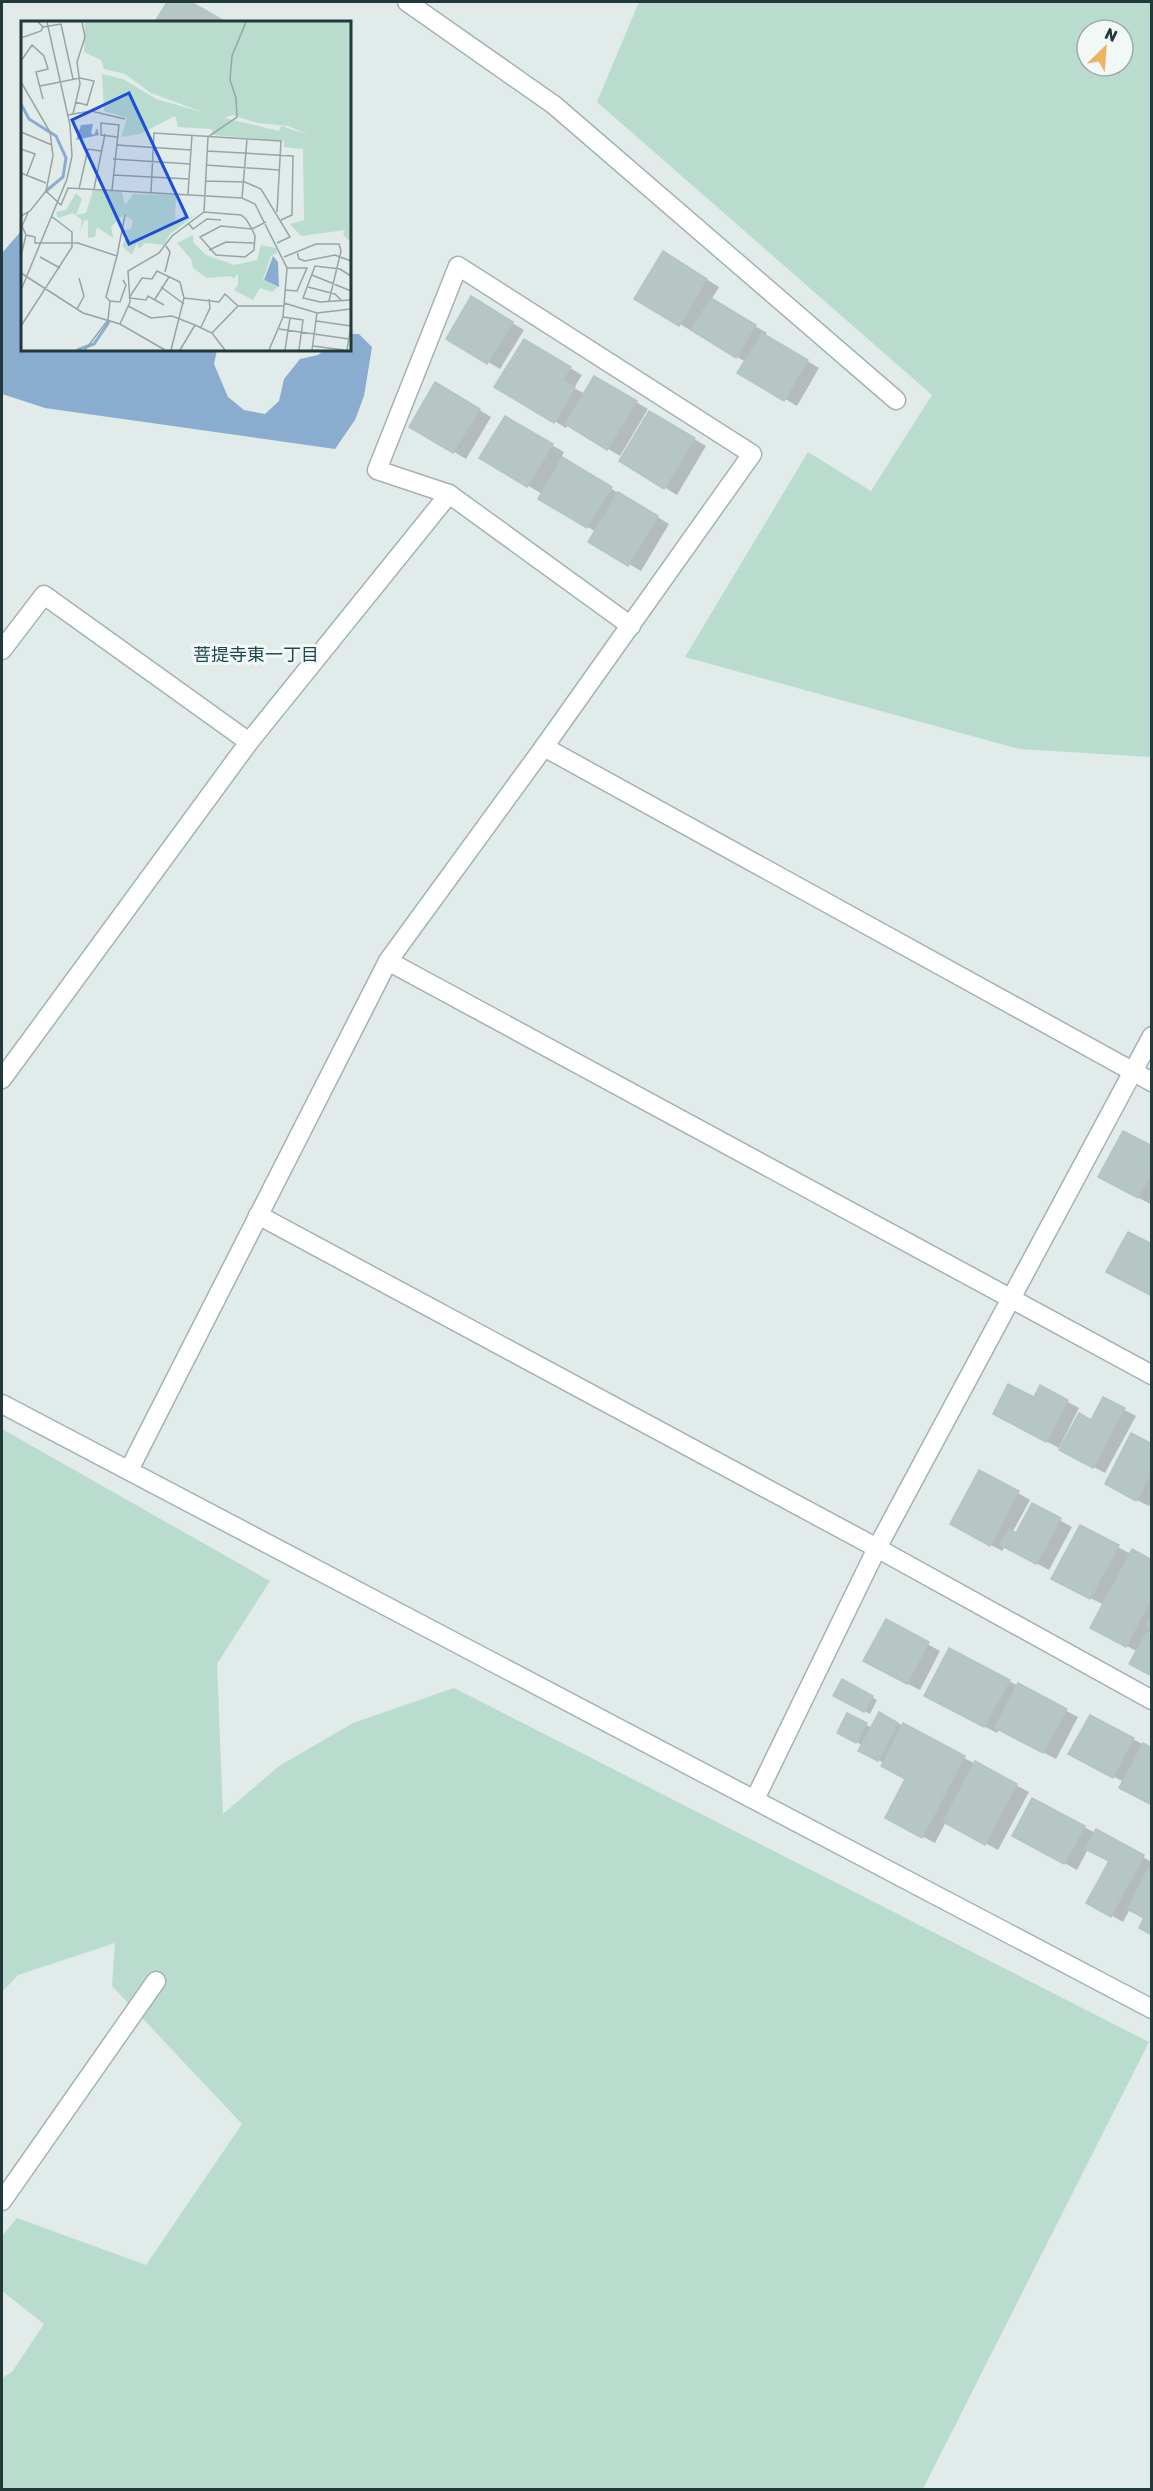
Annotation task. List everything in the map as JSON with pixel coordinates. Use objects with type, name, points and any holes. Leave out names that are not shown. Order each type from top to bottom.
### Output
[{"type":"street","points":[[407,2],[554,105],[896,400]]},
{"type":"street","points":[[129,1470],[388,961],[631,626],[752,454],[458,266],[377,470],[449,494],[631,626]]},
{"type":"street","points":[[2,1079],[249,742],[449,494]]},
{"type":"street","points":[[2,650],[44,595],[249,742]]},
{"type":"street","points":[[544,747],[1152,1082]]},
{"type":"street","points":[[388,961],[1152,1375]]},
{"type":"street","points":[[755,1799],[877,1548],[1152,1036]]},
{"type":"street","points":[[258,1215],[877,1548],[1152,1700]]},
{"type":"street","points":[[2,1404],[1152,2009]]},
{"type":"street","points":[[2,2201],[156,1981]]},
{"type":"green space","points":[[639,2],[1151,2],[1151,757],[1019,749],[685,657],[808,452],[871,491],[932,395],[597,102]]},
{"type":"green space","points":[[2,1429],[270,1581],[217,1664],[223,1814],[279,1766],[353,1723],[454,1688],[1149,2042],[923,2489],[2,2490],[2,2378],[12,2372],[44,2324],[2,2291],[2,2236],[17,2218],[146,2265],[242,2124],[112,1986],[115,1943],[18,1975],[2,1992]]},
{"type":"water","points":[[21,231],[21,351],[217,351],[214,364],[228,397],[244,410],[265,414],[279,401],[284,379],[300,359],[318,355],[323,351],[351,351],[351,334],[359,334],[372,347],[364,396],[355,420],[335,449],[45,408],[2,394],[2,253]]},
{"type":"building","points":[[167,2],[191,2],[224,21],[156,21]]},
{"type":"building","points":[[663,251],[707,279],[679,326],[634,299]]},
{"type":"building","points":[[471,296],[513,322],[487,364],[446,339]]},
{"type":"building","points":[[711,298],[756,325],[736,358],[691,330]]},
{"type":"building","points":[[762,333],[808,360],[784,401],[737,373]]},
{"type":"building","points":[[524,339],[571,367],[563,380],[575,387],[554,423],[494,387]]},
{"type":"building","points":[[594,376],[637,401],[607,450],[565,424]]},
{"type":"building","points":[[435,382],[480,409],[453,453],[409,427]]},
{"type":"building","points":[[649,411],[695,438],[664,489],[619,461]]},
{"type":"building","points":[[505,416],[553,444],[527,487],[479,458]]},
{"type":"building","points":[[562,457],[612,487],[587,528],[538,499]]},
{"type":"building","points":[[618,492],[658,516],[628,566],[588,542]]},
{"type":"building","points":[[1123,1131],[1152,1146],[1152,1173],[1138,1198],[1098,1177]]},
{"type":"building","points":[[1128,1232],[1152,1244],[1150,1295],[1106,1272]]},
{"type":"building","points":[[1008,1384],[1034,1397],[1040,1385],[1068,1400],[1046,1442],[993,1414]]},
{"type":"building","points":[[1103,1397],[1125,1408],[1093,1468],[1059,1450],[1079,1413],[1091,1420]]},
{"type":"building","points":[[1131,1433],[1152,1444],[1152,1472],[1136,1501],[1105,1484]]},
{"type":"building","points":[[979,1470],[1019,1491],[990,1546],[950,1524]]},
{"type":"building","points":[[1032,1503],[1061,1518],[1036,1564],[1000,1545],[1009,1529],[1016,1533]]},
{"type":"building","points":[[1080,1525],[1119,1545],[1090,1599],[1051,1579]]},
{"type":"building","points":[[1132,1549],[1152,1560],[1152,1598],[1126,1647],[1090,1628]]},
{"type":"building","points":[[1152,1615],[1152,1629],[1146,1626]]},
{"type":"building","points":[[886,1619],[929,1642],[907,1684],[863,1661]]},
{"type":"building","points":[[1146,1633],[1152,1635],[1152,1676],[1129,1664]]},
{"type":"building","points":[[949,1648],[1010,1680],[984,1727],[924,1696]]},
{"type":"building","points":[[842,1679],[873,1696],[864,1712],[833,1696]]},
{"type":"building","points":[[1018,1683],[1067,1709],[1043,1753],[995,1728]]},
{"type":"building","points":[[879,1712],[898,1723],[878,1761],[858,1751]]},
{"type":"building","points":[[847,1713],[867,1723],[856,1743],[837,1733]]},
{"type":"building","points":[[1090,1715],[1134,1738],[1113,1778],[1068,1754]]},
{"type":"building","points":[[903,1723],[965,1756],[922,1838],[885,1818],[905,1779],[881,1766]]},
{"type":"building","points":[[1143,1743],[1152,1748],[1152,1805],[1119,1788]]},
{"type":"building","points":[[975,1761],[1017,1784],[985,1845],[943,1822]]},
{"type":"building","points":[[1032,1798],[1085,1826],[1064,1864],[1012,1836]]},
{"type":"building","points":[[1096,1829],[1144,1855],[1111,1917],[1086,1903],[1109,1861],[1085,1849]]},
{"type":"building","points":[[1148,1868],[1152,1870],[1152,1935],[1139,1928],[1144,1918],[1127,1909]]},
{"type":"district","name":"菩提寺東一丁目","points":[[256,655]]}]
